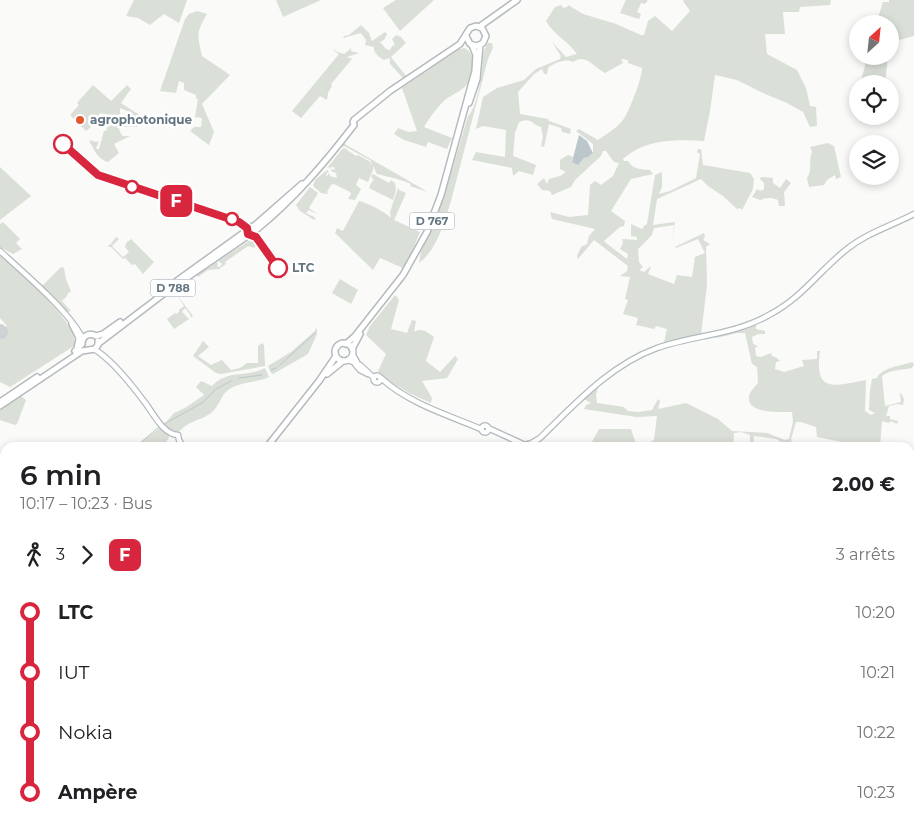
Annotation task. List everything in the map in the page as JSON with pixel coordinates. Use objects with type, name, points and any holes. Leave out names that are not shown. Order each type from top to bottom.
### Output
[{"type":"main road","points":[[406,81],[460,44],[470,28],[479,26],[517,0]]},
{"type":"main road","points":[[484,31],[494,17]]},
{"type":"main road","points":[[255,228],[270,218],[297,193],[354,125],[358,126],[358,120],[395,88],[458,47],[471,44],[480,45],[485,40],[484,31],[479,26]]},
{"type":"main road","points":[[466,36],[471,44]]},
{"type":"main road","name":"D 767","points":[[346,344],[355,336],[403,275],[425,237],[436,208],[475,71],[476,55],[471,44]]},
{"type":"main road","name":"D 767","points":[[457,137],[477,79],[480,45]]},
{"type":"main road","points":[[248,233],[254,234],[255,228],[316,172]]},
{"type":"main road","points":[[270,218],[282,202]]},
{"type":"main road","points":[[534,442],[602,380],[623,364],[656,348],[675,342],[730,331],[769,315],[803,292],[836,258],[857,242],[914,214]]},
{"type":"main road","name":"D 788","points":[[96,336],[102,334],[248,233]]},
{"type":"main road","name":"D 788","points":[[97,346],[118,327],[248,233]]},
{"type":"main road","points":[[0,250],[53,301],[84,339],[86,349]]},
{"type":"main road","name":"D 767","points":[[352,352],[371,316]]},
{"type":"main road","points":[[0,402],[77,348],[79,342],[72,324]]},
{"type":"main road","points":[[71,354],[84,339],[92,334],[96,336],[97,346],[103,356],[141,397],[160,424],[174,435],[174,440],[179,440],[180,442]]},
{"type":"main road","points":[[271,442],[319,381],[336,356],[337,348],[340,345],[346,344],[357,364]]},
{"type":"main road","points":[[0,406],[82,351],[97,346]]},
{"type":"main road","points":[[319,381],[346,360],[352,352]]},
{"type":"main road","points":[[336,356],[357,364],[410,398],[482,428],[483,432],[488,429],[519,442]]},
{"type":"shaded area","points":[[134,0],[187,0],[179,23],[164,14],[150,25],[138,18],[126,16]]},
{"type":"shaded area","points":[[276,0],[321,0],[283,17]]},
{"type":"shaded area","points":[[396,0],[434,0],[400,31],[383,8]]},
{"type":"shaded area","points":[[626,0],[648,0],[645,4],[641,3],[637,12],[641,14],[639,19],[620,13]]},
{"type":"shaded area","points":[[684,0],[831,0],[830,5],[800,7],[799,12],[783,12],[785,34],[765,34],[767,54],[797,70],[806,88],[810,106],[816,107],[817,126],[810,127],[803,112],[787,103],[737,80],[715,75],[704,141],[683,140],[651,144],[631,152],[623,159],[635,168],[650,170],[653,174],[631,179],[611,211],[625,221],[624,226],[620,227],[604,241],[627,259],[628,254],[620,249],[623,243],[622,239],[637,240],[637,237],[631,236],[631,224],[642,229],[647,224],[655,175],[662,172],[662,187],[659,194],[670,191],[696,178],[700,154],[697,152],[698,149],[701,149],[703,165],[750,173],[754,179],[753,189],[742,210],[740,208],[737,209],[701,179],[657,199],[653,225],[675,222],[672,240],[674,225],[654,228],[652,235],[638,249],[639,262],[643,267],[639,270],[644,272],[651,266],[648,274],[674,284],[677,275],[692,277],[695,257],[705,253],[698,239],[675,247],[704,233],[705,237],[703,240],[710,244],[706,247],[707,285],[701,335],[664,343],[667,329],[656,326],[654,329],[636,325],[638,318],[623,314],[628,300],[625,299],[630,277],[620,276],[627,271],[628,266],[594,240],[578,259],[577,256],[581,247],[587,244],[589,236],[595,229],[552,219],[550,212],[569,217],[588,215],[590,185],[595,181],[601,185],[613,176],[619,163],[614,162],[606,151],[603,151],[601,156],[575,180],[571,187],[552,195],[550,191],[542,190],[537,184],[544,178],[547,184],[549,179],[566,172],[560,169],[560,160],[568,155],[573,157],[572,162],[580,163],[584,158],[593,153],[593,144],[576,131],[579,129],[598,140],[621,123],[632,102],[642,68],[628,63],[628,60],[621,59],[623,63],[605,73],[582,59],[573,62],[563,61],[556,63],[548,68],[547,74],[544,74],[542,69],[534,74],[518,92],[520,114],[548,119],[571,129],[570,134],[562,132],[561,128],[549,124],[544,147],[541,146],[543,136],[541,127],[529,121],[519,122],[515,133],[513,156],[536,165],[533,175],[519,171],[513,176],[512,168],[472,160],[476,152],[505,157],[506,130],[483,126],[476,129],[483,97],[497,88],[524,80],[536,69],[560,59],[561,56],[552,42],[566,57],[577,54],[546,21],[555,7],[561,5],[563,8],[568,5],[583,14],[644,35],[648,21],[655,16],[672,31],[690,11]]},
{"type":"shaded area","points":[[889,0],[914,0],[914,36],[899,40],[899,15],[879,15],[883,2],[889,2]]},
{"type":"shaded area","points":[[197,11],[207,14],[198,34],[202,56],[230,75],[202,104],[214,132],[209,145],[190,131],[194,127],[201,127],[202,118],[195,117],[198,99],[196,99],[196,95],[184,90],[184,83],[179,81],[176,93],[160,91],[185,19],[189,14]]},
{"type":"shaded area","points":[[361,25],[369,33],[372,41],[385,32],[387,34],[384,40],[380,42],[386,49],[390,50],[395,45],[392,39],[396,35],[401,37],[406,43],[391,57],[407,77],[404,79],[390,64],[389,58],[384,60],[375,53],[374,47],[365,45],[366,40],[361,33],[343,38]]},
{"type":"shaded area","points":[[488,43],[492,43],[493,48],[488,59],[451,201],[443,226],[431,251],[419,263],[421,251],[442,203],[468,116],[476,101],[481,81],[484,53]]},
{"type":"shaded area","points":[[334,47],[335,51],[344,54],[351,48],[351,51],[359,53],[347,57],[352,59],[331,84],[327,100],[320,96],[301,118],[292,111],[339,54],[334,51]]},
{"type":"shaded area","points":[[465,48],[469,51],[474,64],[471,79],[464,88],[443,102],[424,127],[452,138],[447,149],[428,142],[426,147],[404,140],[394,134],[398,128],[408,132],[417,131],[402,88],[459,49]]},
{"type":"shaded area","points":[[887,65],[886,75],[862,75],[865,66]]},
{"type":"shaded area","points":[[93,85],[111,101],[127,85],[131,89],[121,103],[149,121],[149,123],[130,115],[129,112],[120,108],[120,119],[118,119],[118,122],[141,122],[137,127],[121,127],[119,129],[123,136],[130,136],[114,144],[119,153],[108,162],[99,156],[89,140],[99,141],[96,149],[99,149],[104,131],[106,131],[109,123],[106,122],[108,115],[101,113],[86,131],[70,115],[79,105],[77,103]]},
{"type":"shaded area","points":[[579,135],[587,141],[593,153],[584,158],[578,165],[572,162]]},
{"type":"shaded area","points":[[343,143],[428,192],[410,186],[411,184],[403,181],[377,174],[370,160],[344,146],[340,148],[295,201]]},
{"type":"shaded area","points":[[828,143],[834,146],[841,177],[836,179],[835,175],[827,180],[824,185],[809,187],[807,178],[810,171],[812,152],[810,147]]},
{"type":"shaded area","points":[[343,148],[369,161],[373,166],[368,182],[359,178],[356,185],[361,189],[355,200],[348,199],[351,194],[350,192],[334,184],[331,185],[327,192],[329,194],[321,193],[313,186],[315,180],[327,170],[329,171],[326,177],[329,173],[330,176],[337,178],[336,173],[331,171],[332,169],[335,170],[334,167],[331,167],[330,170],[330,167],[327,168]]},
{"type":"shaded area","points":[[0,167],[31,196],[0,220]]},
{"type":"shaded area","points":[[373,174],[389,183],[391,180],[395,183],[396,190],[393,200],[369,188],[372,181],[374,181],[371,176]]},
{"type":"shaded area","points":[[761,177],[773,178],[773,183],[780,188],[786,179],[791,183],[784,192],[785,206],[779,206],[778,200],[775,199],[760,200],[752,197],[757,189],[761,191],[764,189]]},
{"type":"shaded area","points":[[310,187],[318,193],[309,208],[317,214],[309,210],[306,213],[316,218],[314,220],[300,211],[296,205]]},
{"type":"shaded area","points":[[398,188],[406,193],[394,220],[420,232],[407,264],[403,268],[380,258],[373,270],[335,233],[337,228],[343,231],[359,201],[376,208],[391,218],[390,212]]},
{"type":"shaded area","points":[[3,222],[20,239],[16,243],[22,249],[13,254],[0,247],[0,224]]},
{"type":"shaded area","points":[[116,237],[119,239],[112,246],[123,257],[129,252],[125,247],[126,243],[131,239],[154,262],[143,274],[135,264],[132,265],[109,247],[108,245]]},
{"type":"shaded area","points":[[252,239],[256,243],[255,248],[248,246],[225,262],[226,264],[219,269],[208,270],[198,277],[197,275],[217,262],[217,266],[220,267],[222,264],[218,261]]},
{"type":"shaded area","points":[[0,255],[46,298],[68,325],[74,337],[74,346],[10,387],[0,382],[0,333],[7,326],[0,318]]},
{"type":"shaded area","points":[[61,267],[64,268],[71,292],[62,301],[71,311],[67,312],[42,286]]},
{"type":"shaded area","points":[[340,279],[358,290],[351,304],[332,293]]},
{"type":"shaded area","points":[[177,295],[193,316],[190,318],[191,316],[184,309],[182,312],[189,319],[174,329],[167,319],[179,312],[184,306]]},
{"type":"shaded area","points":[[395,295],[399,300],[391,329],[407,333],[412,320],[416,321],[414,332],[422,330],[434,337],[426,361],[440,372],[455,356],[458,359],[447,378],[422,381],[432,398],[431,403],[387,380],[378,371],[386,354],[366,335],[370,326]]},
{"type":"shaded area","points":[[756,324],[756,329],[765,331],[765,334],[758,334],[752,337],[753,344],[758,346],[755,348],[756,356],[761,357],[771,353],[772,356],[780,361],[776,362],[775,369],[784,372],[804,366],[802,360],[817,359],[817,351],[820,351],[820,375],[823,381],[836,385],[866,380],[865,411],[871,415],[875,413],[869,410],[872,379],[877,378],[879,374],[887,369],[912,362],[914,364],[912,368],[892,371],[882,376],[885,406],[901,402],[901,393],[904,399],[903,405],[889,406],[886,416],[890,416],[890,419],[898,421],[897,424],[891,421],[889,423],[882,421],[880,442],[842,442],[817,437],[816,427],[796,422],[792,442],[781,442],[776,439],[754,436],[753,442],[750,442],[750,435],[741,432],[734,433],[733,442],[651,442],[654,440],[657,416],[636,417],[584,409],[586,405],[591,403],[584,399],[598,388],[596,395],[597,403],[624,407],[628,411],[639,412],[652,410],[658,399],[660,401],[658,409],[686,403],[718,419],[732,431],[767,433],[785,440],[789,439],[793,422],[792,412],[765,411],[758,409],[749,402],[751,391],[758,383],[757,367],[752,364],[745,333],[716,338],[716,336]]},
{"type":"shaded area","points":[[317,327],[317,334],[308,354],[273,374],[271,373],[268,366],[291,352]]},
{"type":"shaded area","points":[[203,341],[209,347],[198,356],[211,365],[222,360],[231,370],[240,368],[247,363],[258,363],[258,346],[262,343],[264,345],[265,366],[221,374],[216,373],[193,356]]},
{"type":"shaded area","points":[[265,368],[269,377],[232,387],[211,413],[182,428],[178,433],[173,433],[164,425],[174,413],[204,395],[196,387],[201,381],[212,386],[224,377],[251,373]]},
{"type":"shaded area","points":[[20,395],[26,400],[17,424],[0,420],[0,408]]},
{"type":"shaded area","points":[[161,427],[168,434],[169,438],[166,442],[141,442]]},
{"type":"shaded area","points":[[599,429],[631,429],[635,442],[592,442]]},
{"type":"waterway","points":[[280,365],[315,333]]},
{"type":"waterway","points":[[271,370],[276,368]]},
{"type":"waterway","points":[[239,378],[262,375]]},
{"type":"waterway","points":[[164,424],[202,403],[216,389],[231,381]]},
{"type":"waterway","points":[[141,442],[159,427]]},
{"type":"bus line","name":"F","points":[[63,144],[90,169],[102,177],[239,222],[247,228],[248,234],[256,237],[278,268]]},
{"type":"place","name":"agrophotonique","points":[[80,120]]},
{"type":"place","name":"LTC","points":[[278,268]]}]
